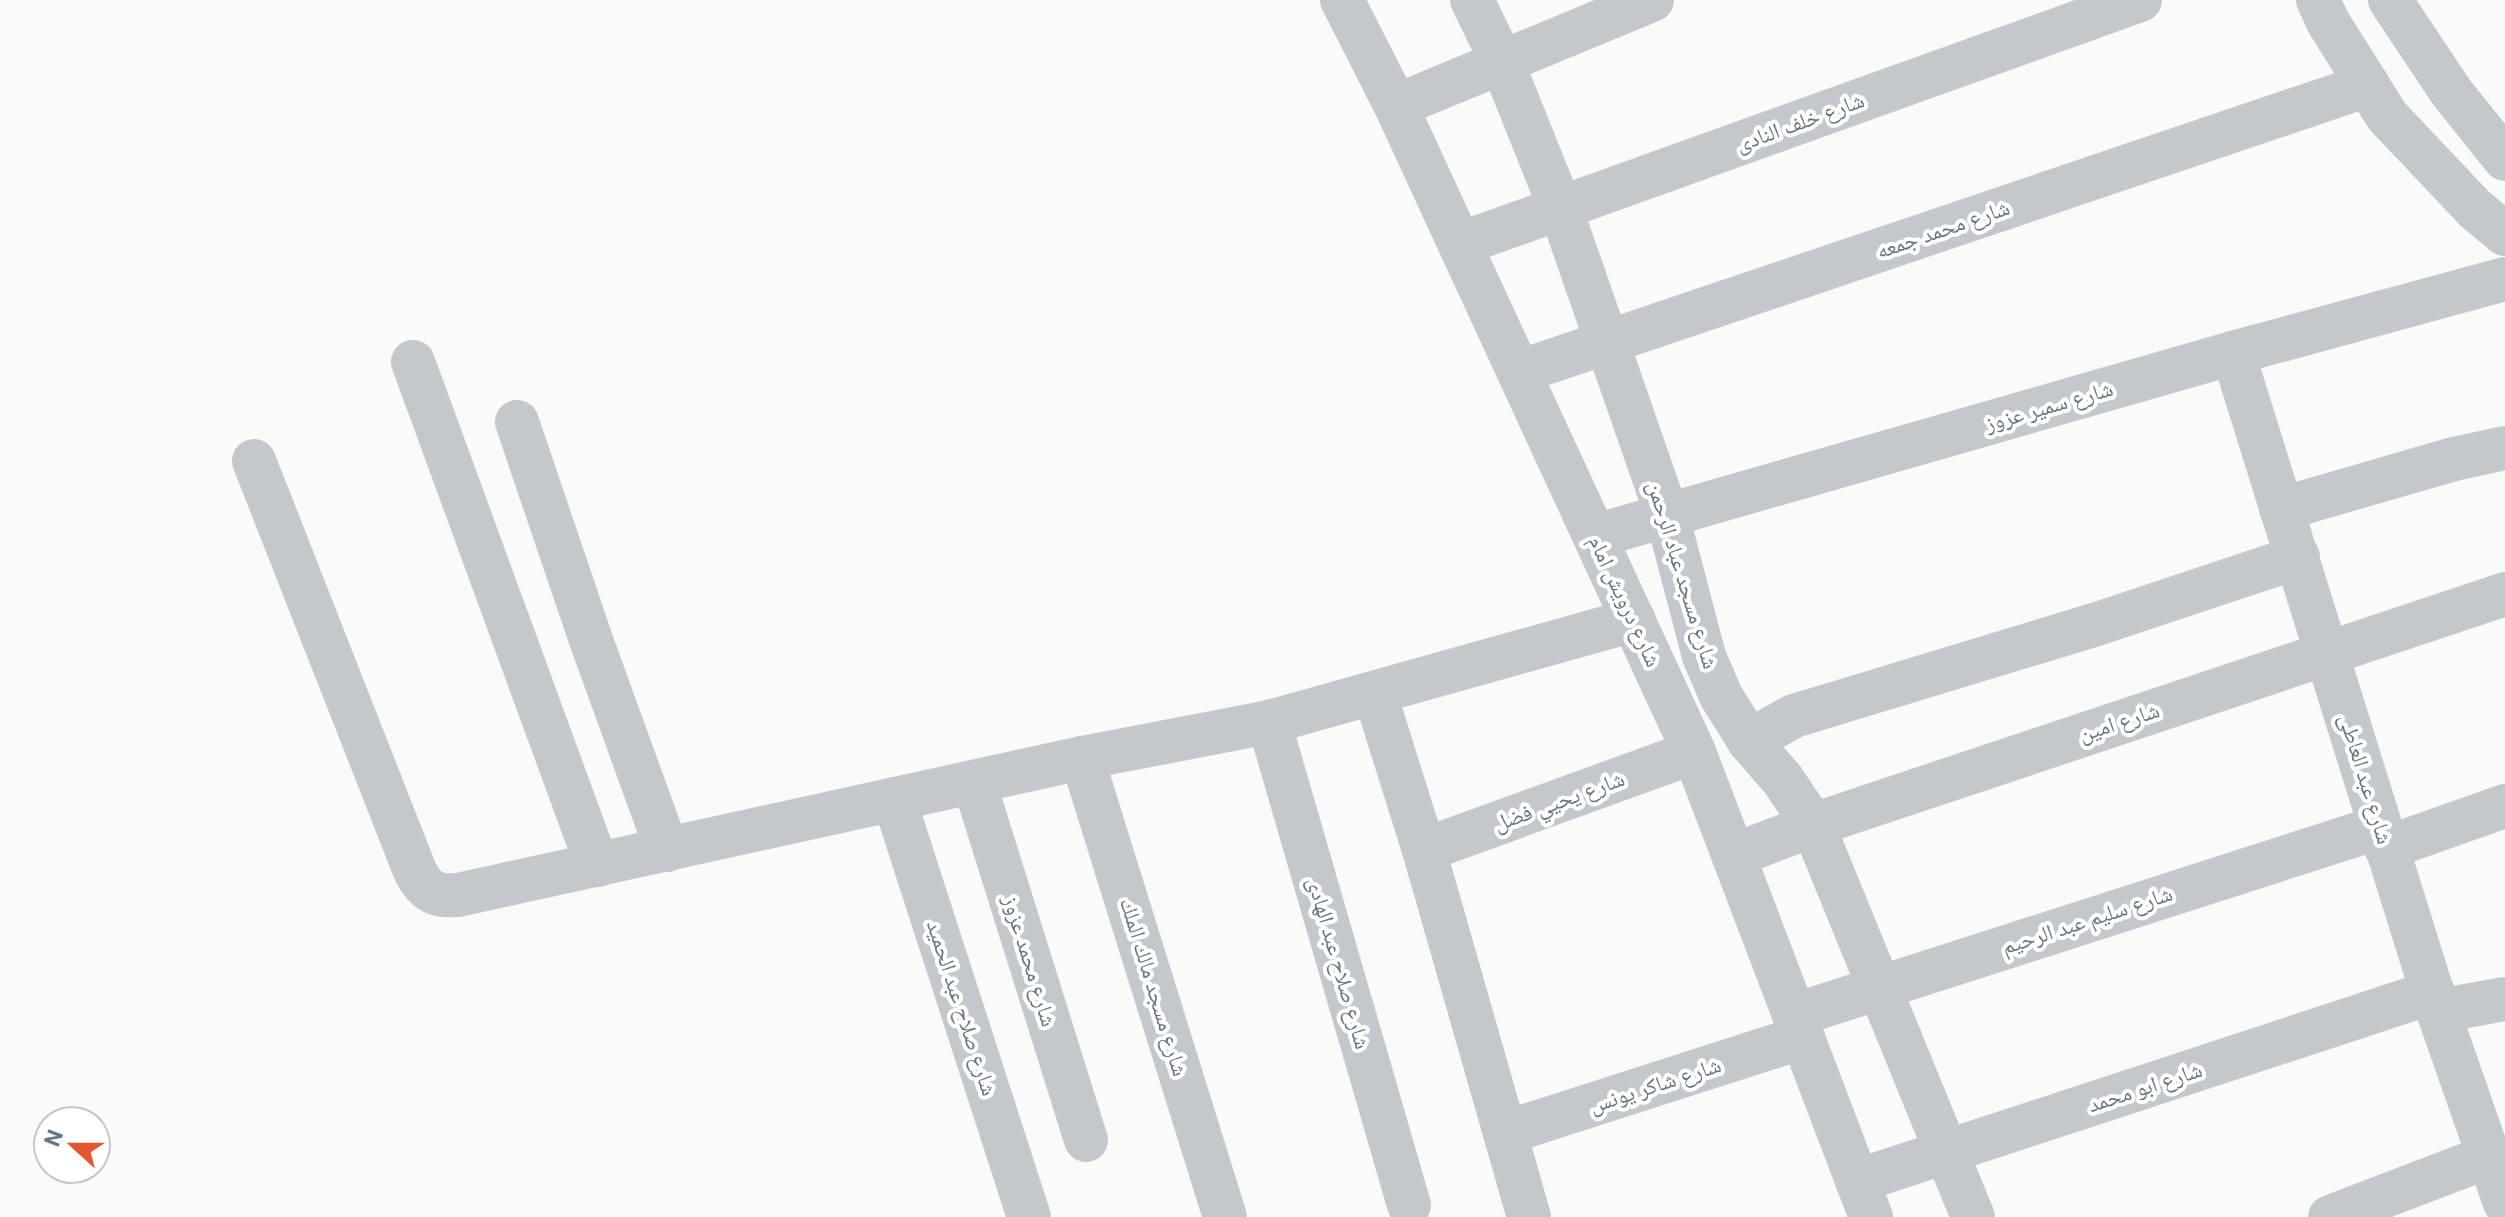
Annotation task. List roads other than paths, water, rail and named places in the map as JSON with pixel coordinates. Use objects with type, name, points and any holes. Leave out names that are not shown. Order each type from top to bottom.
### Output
[{"type":"street","name":"شارع درويش امام","points":[[1342,0],[1396,106],[1694,752],[1864,1199]]},
{"type":"street","name":"شارع مسجد عباد الرحمن","points":[[1472,0],[1502,62],[1560,207],[1667,515],[1704,656],[1721,696],[1749,741],[1783,780],[1813,825],[1973,1217]]},
{"type":"street","points":[[1396,106],[1652,0]]},
{"type":"street","name":"شارع خلف النادى","points":[[1460,244],[2140,0]]},
{"type":"street","points":[[2318,0],[2387,116],[2475,209],[2505,234]]},
{"type":"street","points":[[2390,0],[2452,93],[2505,159]]},
{"type":"street","name":"شارع محمد جمعه","points":[[1519,372],[2368,85]]},
{"type":"street","name":"شارع سمير عزوز","points":[[1595,536],[2233,353],[2505,279]]},
{"type":"street","name":"شارع عبد العاطى","points":[[2233,353],[2435,1002],[2500,1188]]},
{"type":"street","points":[[413,362],[597,865]]},
{"type":"street","points":[[517,422],[667,850]]},
{"type":"street","points":[[2281,509],[2454,459],[2505,448]]},
{"type":"street","points":[[254,461],[423,887],[439,897],[1082,758],[1269,722],[1634,620]]},
{"type":"street","points":[[1749,741],[1794,716],[2097,624],[2298,557]]},
{"type":"street","name":"شارع امين","points":[[1735,855],[1813,825],[2505,594]]},
{"type":"street","points":[[1375,694],[1424,850],[1529,1217]]},
{"type":"street","name":"شارع صلاح عبد الهادى","points":[[1269,722],[1409,1205]]},
{"type":"street","name":"شارع يحيي فضل","points":[[1424,850],[1694,752]]},
{"type":"street","name":"شارع مسجد مالك الملك","points":[[1082,758],[1225,1217]]},
{"type":"street","name":"شارع محمد عزوز","points":[[974,782],[1086,1140]]},
{"type":"street","name":"شارع صلاح عبد الحميد","points":[[894,799],[1029,1217]]},
{"type":"street","name":"شارع سليم عبد الرحيم","points":[[1799,1026],[1880,986],[2383,838],[2505,806]]},
{"type":"street","name":"شارع ابو محمد","points":[[1864,1199],[1947,1152],[2435,1002],[2505,999]]},
{"type":"street","name":"شارع شاكر يونس","points":[[1507,1132],[1799,1026]]},
{"type":"street","points":[[2330,1217],[2500,1188]]}]
